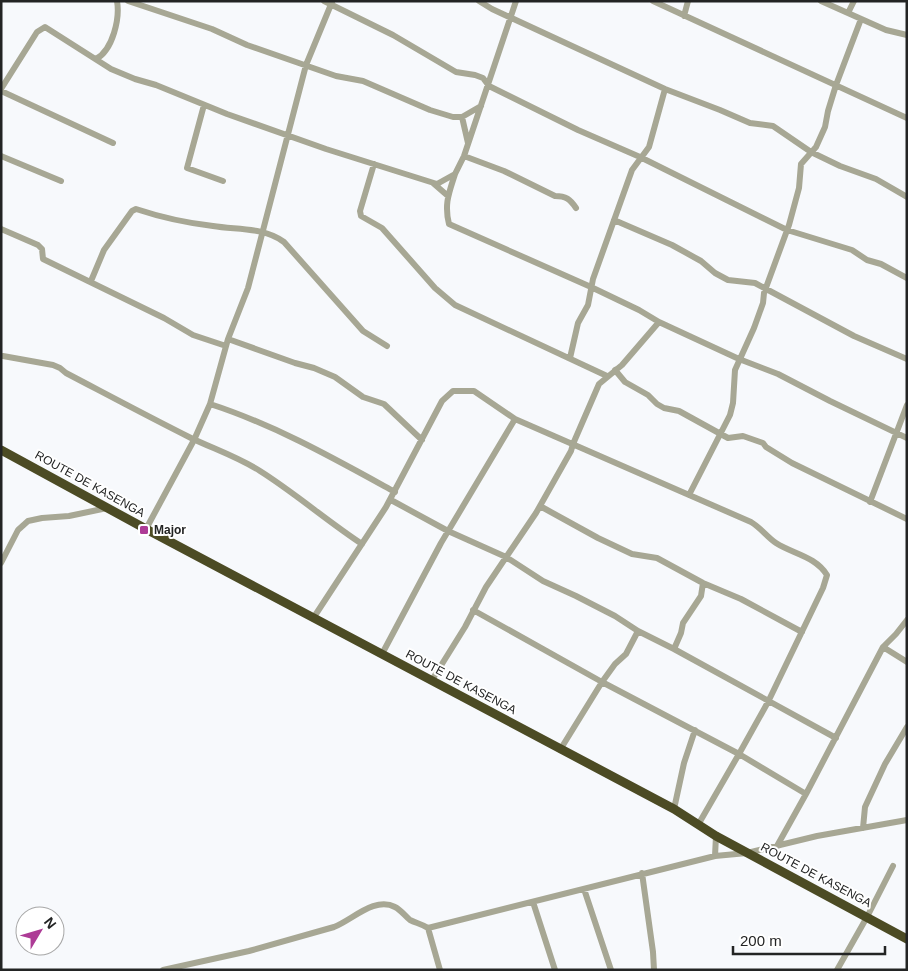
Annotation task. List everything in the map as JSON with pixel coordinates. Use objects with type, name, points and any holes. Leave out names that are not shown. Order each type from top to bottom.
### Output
[{"type":"highway","name":"ROUTE DE KASENGA","points":[[1,450],[560,750],[674,809],[716,836],[907,938]]},
{"type":"street","points":[[96,58],[104,54],[109,45],[117,20],[116,1]]},
{"type":"street","points":[[128,1],[212,29],[247,45],[336,76],[363,81],[430,110],[462,117],[469,111],[481,106]]},
{"type":"street","points":[[324,1],[332,3],[401,39],[456,72],[483,78],[489,86],[578,130],[640,157],[787,230],[852,250],[867,260],[881,264],[907,278]]},
{"type":"street","points":[[479,1],[665,89],[750,123],[773,126],[811,152],[840,166],[876,178],[907,197]]},
{"type":"street","points":[[516,1],[489,86],[448,196],[446,210],[449,224],[591,287],[739,359],[778,374],[907,438]]},
{"type":"street","points":[[653,1],[907,118]]},
{"type":"street","points":[[684,16],[688,1]]},
{"type":"street","points":[[821,1],[886,30],[907,35]]},
{"type":"street","points":[[848,13],[854,1]]},
{"type":"street","points":[[146,529],[194,440],[210,404],[227,342],[248,288],[306,65],[332,3]]},
{"type":"street","points":[[689,495],[730,415],[733,403],[734,375],[763,304],[764,293],[787,230],[799,188],[801,164],[816,146],[825,127],[836,85],[861,19]]},
{"type":"street","points":[[113,143],[1,90],[41,28],[48,28],[111,69],[326,150],[438,184],[455,174]]},
{"type":"street","points":[[570,358],[578,323],[588,305],[591,287],[614,220],[632,170],[649,146],[665,89]]},
{"type":"street","points":[[204,105],[187,168],[223,181]]},
{"type":"street","points":[[462,117],[468,145]]},
{"type":"street","points":[[1,156],[62,181]]},
{"type":"street","points":[[464,156],[504,171],[556,196],[564,196],[570,199],[576,208]]},
{"type":"street","points":[[374,164],[360,210],[361,216],[382,228],[435,288],[455,305],[608,376]]},
{"type":"street","points":[[432,182],[448,196]]},
{"type":"street","points":[[91,281],[104,250],[132,211],[136,209],[211,226],[262,231],[284,242],[363,331],[387,346]]},
{"type":"street","points":[[614,220],[672,245],[701,261],[715,273],[728,280],[755,283],[854,336],[907,359]]},
{"type":"street","points":[[1,229],[38,245],[42,249],[43,259],[164,318],[192,335],[227,342],[314,368],[335,377],[363,397],[384,404],[422,440]]},
{"type":"street","points":[[432,680],[465,627],[486,587],[540,506],[571,451],[597,388],[602,381],[625,362],[660,322]]},
{"type":"street","points":[[3,356],[58,367],[66,373],[194,440],[228,453],[260,471],[362,544]]},
{"type":"street","points":[[616,370],[625,382],[648,395],[664,408],[679,411],[710,427],[720,436],[728,438],[743,436],[763,443],[766,447],[792,463],[907,519]]},
{"type":"street","points":[[314,617],[391,500],[442,401],[453,391],[474,391],[515,419],[752,522],[778,544],[797,552],[822,567],[827,575],[824,588],[768,702],[698,825]]},
{"type":"street","points":[[210,404],[244,415],[269,426],[395,492]]},
{"type":"street","points":[[870,502],[907,405]]},
{"type":"street","points":[[382,654],[448,531],[515,419]]},
{"type":"street","points":[[391,500],[448,531],[506,557],[543,582],[576,596],[836,738]]},
{"type":"street","points":[[540,506],[598,538],[632,554],[657,558],[703,583],[741,599],[802,632]]},
{"type":"street","points":[[1,563],[18,530],[28,521],[69,516],[108,508]]},
{"type":"street","points":[[674,649],[683,623],[701,596],[703,583]]},
{"type":"street","points":[[473,610],[602,682],[740,754],[806,794]]},
{"type":"street","points":[[777,846],[883,647],[907,620]]},
{"type":"street","points":[[560,750],[602,682],[615,664],[626,654],[638,631]]},
{"type":"street","points":[[883,647],[907,662]]},
{"type":"street","points":[[862,828],[865,807],[885,764],[907,727]]},
{"type":"street","points":[[674,809],[684,763],[695,730]]},
{"type":"street","points":[[428,928],[715,856],[747,853],[817,836],[907,820]]},
{"type":"street","points":[[715,856],[716,836]]},
{"type":"street","points":[[837,970],[893,866]]},
{"type":"street","points":[[642,873],[654,970]]},
{"type":"street","points":[[584,889],[611,970]]},
{"type":"street","points":[[533,902],[555,970]]},
{"type":"street","points":[[163,970],[249,951],[334,927],[363,911],[382,905],[396,907],[408,918],[428,928],[440,970]]},
{"type":"place","name":"Major","points":[[144,530]]}]
